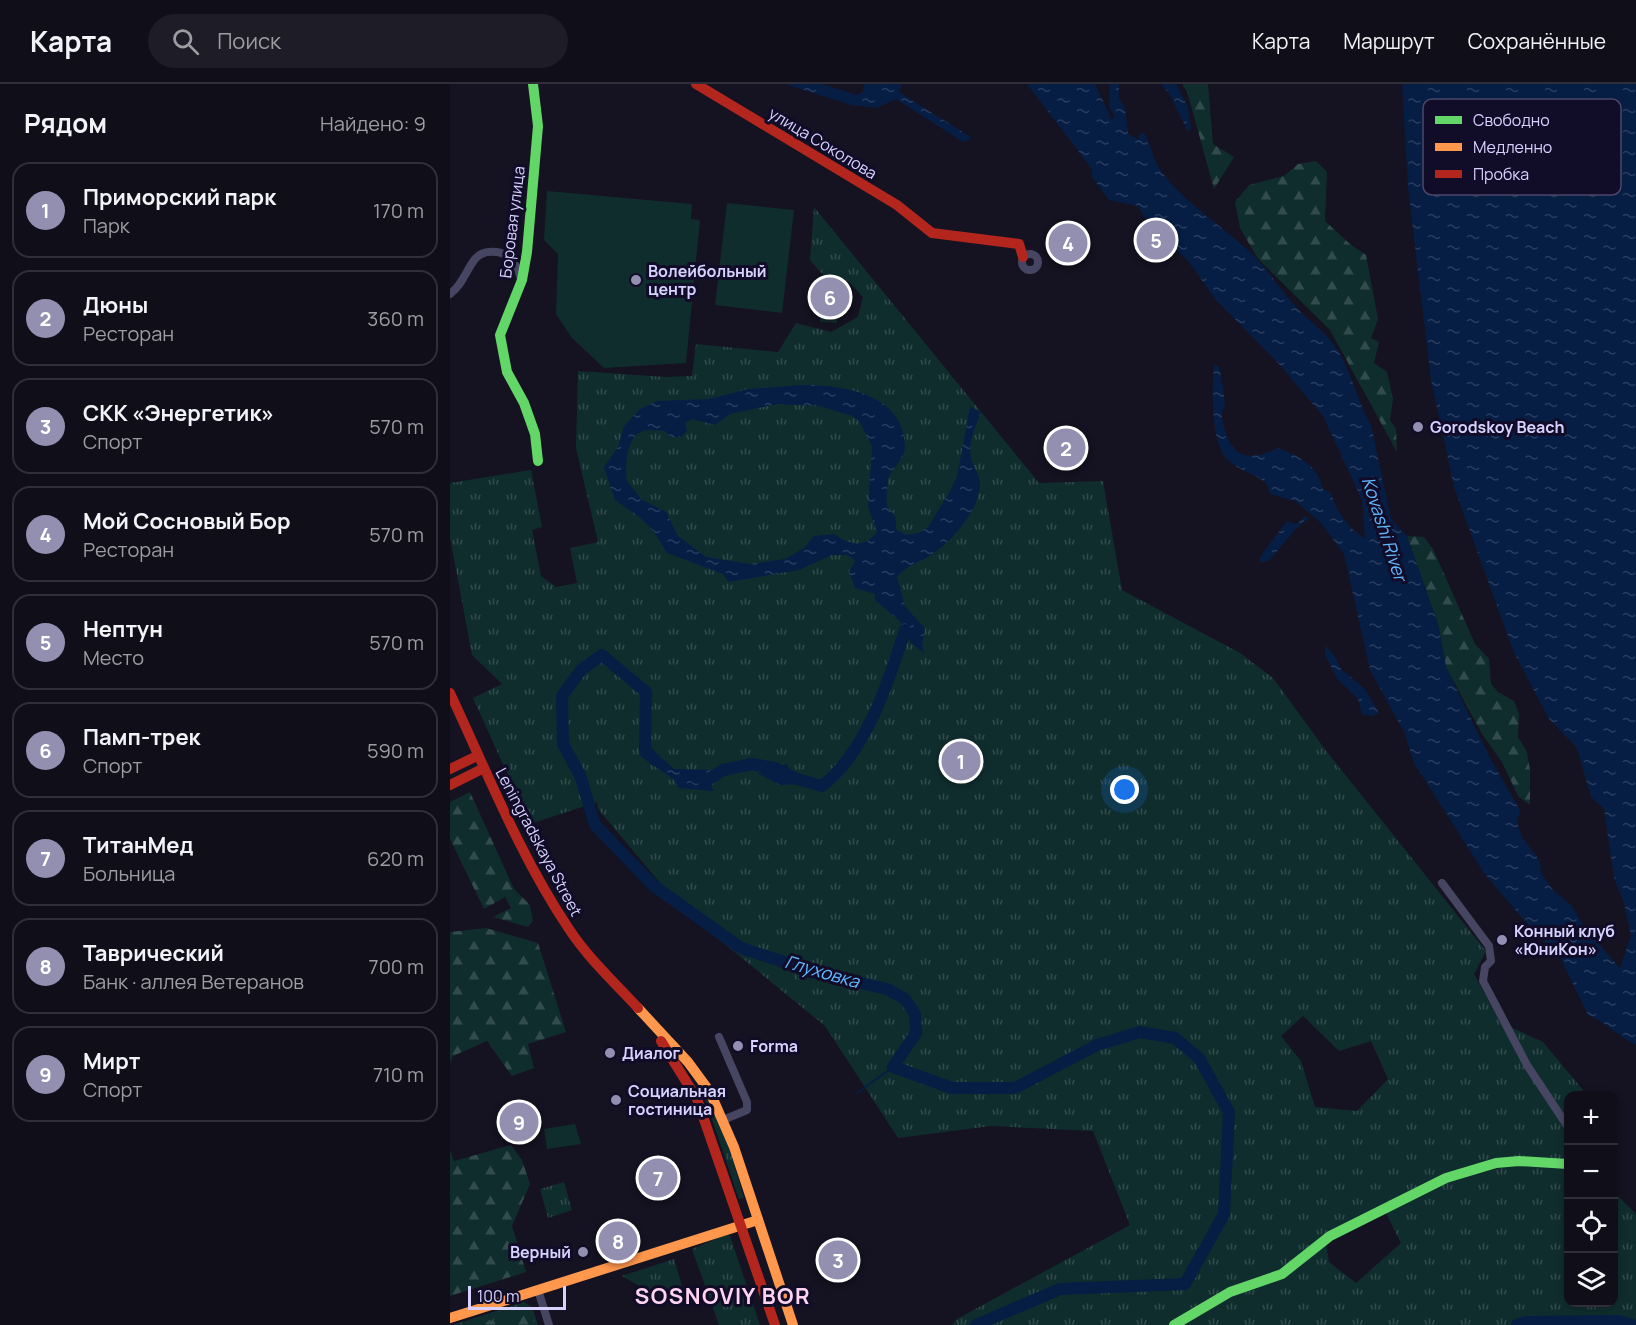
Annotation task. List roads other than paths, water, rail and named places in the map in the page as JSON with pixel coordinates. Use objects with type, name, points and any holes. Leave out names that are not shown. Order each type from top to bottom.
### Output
[{"type":"street","name":"Боровая улица","points":[[533,84],[538,126],[522,280],[500,335],[507,372],[524,403],[536,434],[538,461]]},
{"type":"street","name":"улица Соколова","points":[[696,84],[897,205],[932,233],[1018,244],[1023,257]]},
{"type":"street","points":[[450,294],[461,286],[475,258],[483,253],[499,252],[510,258],[522,280]]},
{"type":"street","name":"Leningradskaya Street","points":[[450,693],[477,756],[524,850],[569,929],[588,954],[646,1018],[683,1065],[710,1092],[723,1120],[793,1325]]},
{"type":"street","points":[[450,769],[477,756]]},
{"type":"street","points":[[450,785],[484,768]]},
{"type":"street","points":[[1442,883],[1490,946],[1491,961],[1485,967],[1483,981],[1527,1065],[1564,1120]]},
{"type":"street","points":[[718,1037],[741,1082],[748,1107],[741,1114],[723,1120]]},
{"type":"street","name":"Leningradskaya Street","points":[[683,1065],[742,1225],[775,1325]]},
{"type":"street","points":[[1174,1325],[1230,1292],[1282,1274],[1330,1236],[1446,1178],[1496,1163],[1519,1161],[1564,1164]]},
{"type":"street","points":[[450,1318],[758,1220]]},
{"type":"street","points":[[538,1290],[549,1325]]},
{"type":"water","points":[[785,84],[822,84],[857,95],[863,92],[864,84],[902,84],[899,92],[971,139],[963,142],[896,99],[876,108],[851,105]]},
{"type":"water","name":"Kovashi River","points":[[1027,84],[1095,84],[1112,120],[1115,116],[1109,107],[1110,84],[1119,84],[1119,98],[1125,108],[1128,133],[1138,140],[1140,133],[1144,133],[1156,162],[1176,189],[1255,257],[1296,307],[1328,337],[1339,352],[1371,425],[1391,519],[1407,536],[1438,624],[1446,667],[1490,758],[1520,810],[1517,822],[1522,837],[1540,861],[1541,873],[1553,890],[1571,905],[1585,928],[1620,968],[1631,935],[1624,903],[1614,878],[1604,809],[1591,797],[1577,748],[1549,719],[1514,653],[1454,487],[1431,380],[1408,188],[1402,84],[1636,84],[1636,1045],[1588,1015],[1558,953],[1534,932],[1484,873],[1414,763],[1404,732],[1370,670],[1344,554],[1320,522],[1295,501],[1270,494],[1266,483],[1232,463],[1221,451],[1213,414],[1214,364],[1219,367],[1224,397],[1222,418],[1225,431],[1234,448],[1240,453],[1256,455],[1278,448],[1306,462],[1317,474],[1323,489],[1331,493],[1344,519],[1353,530],[1365,538],[1362,500],[1323,416],[1278,363],[1216,300],[1188,261],[1149,225],[1138,206],[1109,200],[1092,177],[1092,169]]},
{"type":"water","points":[[1161,84],[1176,84],[1188,107],[1191,128],[1188,132],[1170,95]]},
{"type":"water","points":[[818,385],[852,390],[883,403],[894,414],[902,428],[904,452],[889,477],[887,502],[895,516],[896,529],[906,535],[919,533],[928,527],[950,491],[957,476],[970,407],[981,412],[970,449],[980,483],[974,507],[961,527],[945,544],[928,557],[908,567],[897,577],[905,606],[925,629],[922,644],[924,653],[911,643],[900,621],[875,600],[875,594],[855,588],[849,572],[855,560],[847,555],[832,555],[799,570],[729,582],[723,574],[667,553],[653,530],[615,500],[604,467],[618,447],[624,426],[640,409],[657,401],[709,399],[748,389]],"holes":[[[777,404],[819,406],[852,416],[860,422],[872,447],[868,507],[877,532],[862,543],[851,543],[834,534],[814,536],[804,548],[785,559],[750,564],[706,557],[678,536],[666,512],[641,499],[627,481],[629,447],[632,440],[641,432],[665,431],[670,437],[681,437],[687,430],[685,423],[692,419],[715,425],[730,414]]]},
{"type":"water","points":[[1305,516],[1309,518],[1294,531],[1270,560],[1261,563],[1259,558],[1287,521],[1297,524]]},
{"type":"water","points":[[1325,645],[1336,658],[1341,669],[1365,689],[1379,713],[1372,716],[1362,714],[1358,699],[1338,680],[1325,655]]},
{"type":"water","points":[[645,750],[663,759],[674,769],[723,770],[710,779],[713,791],[679,788],[674,780],[639,755]]},
{"type":"water","points":[[787,764],[793,776],[801,775],[808,784],[829,787],[825,791],[800,784],[780,785],[757,773]]},
{"type":"waterway","name":"Глуховка","points":[[695,777],[709,779],[723,770],[752,764],[775,768],[797,779],[822,786],[838,772],[863,735],[883,693],[905,630]]},
{"type":"waterway","name":"Глуховка","points":[[655,760],[645,750],[646,692],[602,655],[581,670],[562,696],[563,744],[580,775],[595,825],[654,886],[741,948],[818,973],[887,989],[905,999],[915,1014],[916,1033],[893,1067],[952,1088],[1015,1088],[1097,1045],[1140,1032],[1175,1038],[1199,1058],[1229,1112],[1224,1214],[1185,1284],[1060,1289],[976,1325]]},
{"type":"waterway","points":[[857,1093],[893,1067]]},
{"type":"waterway","name":"Глуховка","points":[[1517,1325],[1526,1322],[1619,1321],[1632,1325]]},
{"type":"place","name":"Нептун","points":[[1156,240]]},
{"type":"place","name":"Мой Сосновый Бор","points":[[1068,243]]},
{"type":"place","name":"Волейбольный центр","points":[[636,280]]},
{"type":"place","name":"Памп-трек","points":[[830,297]]},
{"type":"place","name":"Gorodskoy Beach","points":[[1418,427]]},
{"type":"place","name":"Дюны","points":[[1066,448]]},
{"type":"place","name":"Приморский парк","points":[[961,761]]},
{"type":"place","name":"Конный клуб «ЮниКон»","points":[[1502,940]]},
{"type":"place","name":"Forma","points":[[738,1046]]},
{"type":"place","name":"Диалог","points":[[610,1053]]},
{"type":"place","name":"Социальная гостиница","points":[[616,1100]]},
{"type":"place","name":"Мирт","points":[[519,1122]]},
{"type":"place","name":"ТитанМед","points":[[658,1178]]},
{"type":"place","name":"Таврический","points":[[618,1241]]},
{"type":"place","name":"Верный","points":[[583,1252]]},
{"type":"place","name":"СКК «Энергетик»","points":[[838,1260]]},
{"type":"district","name":"SOSNOVIY BOR","points":[[723,1296]]}]
